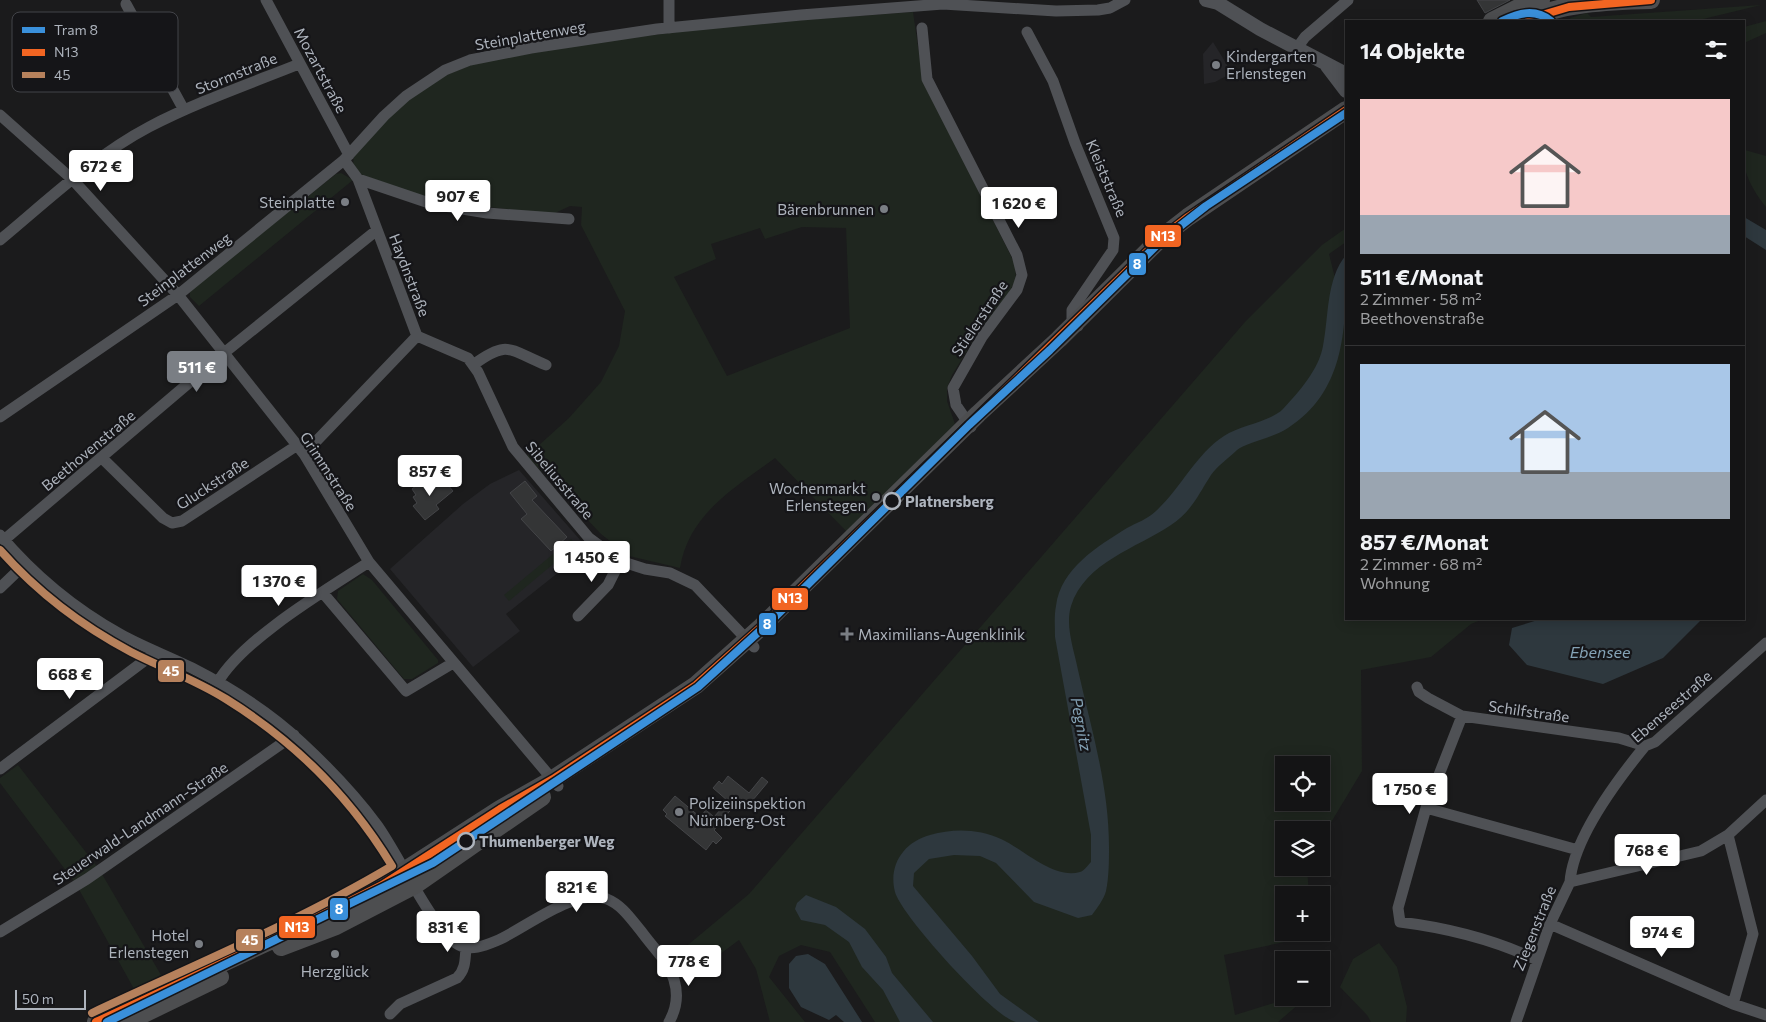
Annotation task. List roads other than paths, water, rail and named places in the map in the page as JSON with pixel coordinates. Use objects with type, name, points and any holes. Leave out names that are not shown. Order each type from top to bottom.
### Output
[{"type":"main road","points":[[1494,20],[1520,7],[1541,0]]},
{"type":"main road","points":[[1525,20],[1578,3],[1651,0]]},
{"type":"main road","points":[[1078,326],[1144,255],[1182,221],[1345,111]]},
{"type":"main road","points":[[127,1022],[270,952],[336,926],[415,885],[555,783],[698,694],[971,427],[1184,230],[1345,121]]},
{"type":"main road","points":[[96,1022],[374,889],[493,813],[555,783]]},
{"type":"street","name":"Mozartstraße","points":[[266,0],[346,157]]},
{"type":"street","points":[[669,0],[669,28]]},
{"type":"street","name":"Steinplattenweg","points":[[0,417],[178,295],[346,157],[384,116],[406,96],[445,70],[470,60],[669,28],[943,4],[1056,11],[1098,10],[1110,8],[1124,0]]},
{"type":"street","points":[[1297,48],[1348,0]]},
{"type":"street","points":[[1213,1],[1345,74]]},
{"type":"street","name":"Stormstraße","points":[[126,4],[130,12]]},
{"type":"street","name":"Stielerstraße","points":[[922,28],[927,79],[1017,255],[1022,275],[1018,290],[982,337],[955,381],[954,401],[971,427]]},
{"type":"street","name":"Kleiststraße","points":[[1027,32],[1053,80],[1075,143],[1114,238],[1112,250],[1073,307],[1071,316],[1078,326]]},
{"type":"street","name":"Stormstraße","points":[[0,240],[72,180],[115,148],[148,128],[184,110],[299,64]]},
{"type":"street","points":[[1325,64],[1345,91]]},
{"type":"street","name":"Stormstraße","points":[[174,92],[184,110]]},
{"type":"street","name":"Grimmstraße","points":[[0,115],[72,180],[178,295],[300,450],[369,562],[555,783]]},
{"type":"street","name":"Haydnstraße","points":[[300,450],[417,336],[358,179],[346,157]]},
{"type":"street","points":[[358,179],[432,204],[487,213],[569,219]]},
{"type":"street","name":"Beethovenstraße","points":[[2,538],[102,458],[224,353],[377,230]]},
{"type":"street","name":"Sibeliusstraße","points":[[417,336],[460,353],[474,365],[504,431],[522,460],[589,538],[620,561],[639,568],[670,573],[686,580],[709,598],[751,643]]},
{"type":"street","points":[[474,365],[493,351],[506,348],[546,365]]},
{"type":"street","name":"Gluckstraße","points":[[102,458],[164,518],[177,522],[300,450]]},
{"type":"street","points":[[2,538],[26,563],[94,618],[156,652],[218,682],[241,696],[294,735],[328,768],[366,810],[394,850],[445,933],[452,940],[466,947],[477,947],[498,940],[575,900],[590,896],[607,899],[628,914],[666,963],[675,980],[676,1004],[669,1022]]},
{"type":"street","points":[[578,616],[608,585],[620,561]]},
{"type":"street","points":[[218,682],[231,664],[263,636],[323,592],[369,562]]},
{"type":"street","points":[[0,588],[26,563]]},
{"type":"street","points":[[323,592],[406,691],[453,663]]},
{"type":"street","name":"Ebenseestraße","points":[[1570,882],[1571,865],[1605,800],[1646,746],[1655,742],[1766,643]]},
{"type":"street","points":[[1,767],[156,652]]},
{"type":"street","name":"Schilfstraße","points":[[1417,687],[1419,692],[1428,698],[1462,716],[1619,738],[1646,746]]},
{"type":"street","points":[[1462,716],[1426,808],[1398,908],[1400,922],[1445,928],[1513,949],[1536,960]]},
{"type":"street","name":"Steuerwald-Landmann-Straße","points":[[0,932],[87,879],[294,735]]},
{"type":"street","name":"Ziegenstraße","points":[[1516,1022],[1536,960],[1550,924],[1570,882],[1606,871],[1701,851],[1728,835],[1766,800]]},
{"type":"street","points":[[1426,808],[1578,850]]},
{"type":"street","points":[[1728,835],[1754,934],[1733,1004]]},
{"type":"street","points":[[1550,924],[1733,1004],[1766,1016]]},
{"type":"street","points":[[390,1014],[400,1004],[457,978],[463,972],[466,947]]},
{"type":"water","points":[[1745,218],[1766,230],[1766,250],[1745,237]]},
{"type":"water","name":"Pegnitz","points":[[1345,257],[1344,328],[1340,351],[1333,373],[1323,394],[1308,412],[1288,428],[1237,450],[1214,472],[1194,502],[1178,520],[1100,567],[1078,591],[1071,606],[1069,622],[1071,638],[1103,779],[1108,824],[1109,858],[1107,886],[1104,897],[1092,915],[1078,918],[1034,902],[996,863],[980,856],[954,855],[929,859],[914,873],[913,886],[972,956],[1000,994],[1039,1022],[1016,1022],[1004,1016],[969,985],[913,921],[895,892],[893,882],[896,864],[900,856],[913,843],[921,838],[948,831],[975,831],[993,836],[1049,868],[1060,872],[1080,872],[1091,862],[1091,835],[1055,637],[1055,614],[1059,593],[1065,580],[1082,560],[1104,543],[1156,511],[1214,443],[1231,432],[1271,417],[1283,409],[1308,380],[1321,355],[1329,298],[1335,275]]},
{"type":"water","name":"Ebensee","points":[[1538,620],[1701,620],[1663,658],[1603,684],[1527,665],[1509,645],[1512,628]]},
{"type":"water","points":[[806,895],[836,907],[865,929],[886,957],[892,973],[933,1022],[900,1022],[883,990],[862,967],[849,942],[825,925],[801,920],[795,909],[797,903]]},
{"type":"water","points":[[808,954],[825,964],[862,1022],[844,1022],[836,1015],[829,1020],[801,1007],[789,988],[789,964],[796,956]]},
{"type":"tram line","name":"8","points":[[1505,20],[1527,13],[1539,14],[1550,20]]},
{"type":"tram line","name":"8","points":[[107,1022],[433,863],[698,687],[774,618],[969,425],[1050,350],[1161,241],[1206,206],[1345,114]]},
{"type":"place","name":"Kindergarten Erlenstegen","points":[[1216,65]]},
{"type":"place","name":"Steinplatte","points":[[345,202]]},
{"type":"place","name":"Bärenbrunnen","points":[[884,209]]},
{"type":"place","name":"Wochenmarkt Erlenstegen","points":[[876,497]]},
{"type":"place","name":"Platnersberg","points":[[892,501]]},
{"type":"place","name":"Maximilians-Augenklinik","points":[[847,634]]},
{"type":"place","name":"Polizeiinspektion Nürnberg-Ost","points":[[679,812]]},
{"type":"place","name":"Thumenberger Weg","points":[[466,841]]},
{"type":"place","name":"Hotel Erlenstegen","points":[[199,944]]},
{"type":"place","name":"Herzglück","points":[[335,954]]}]
